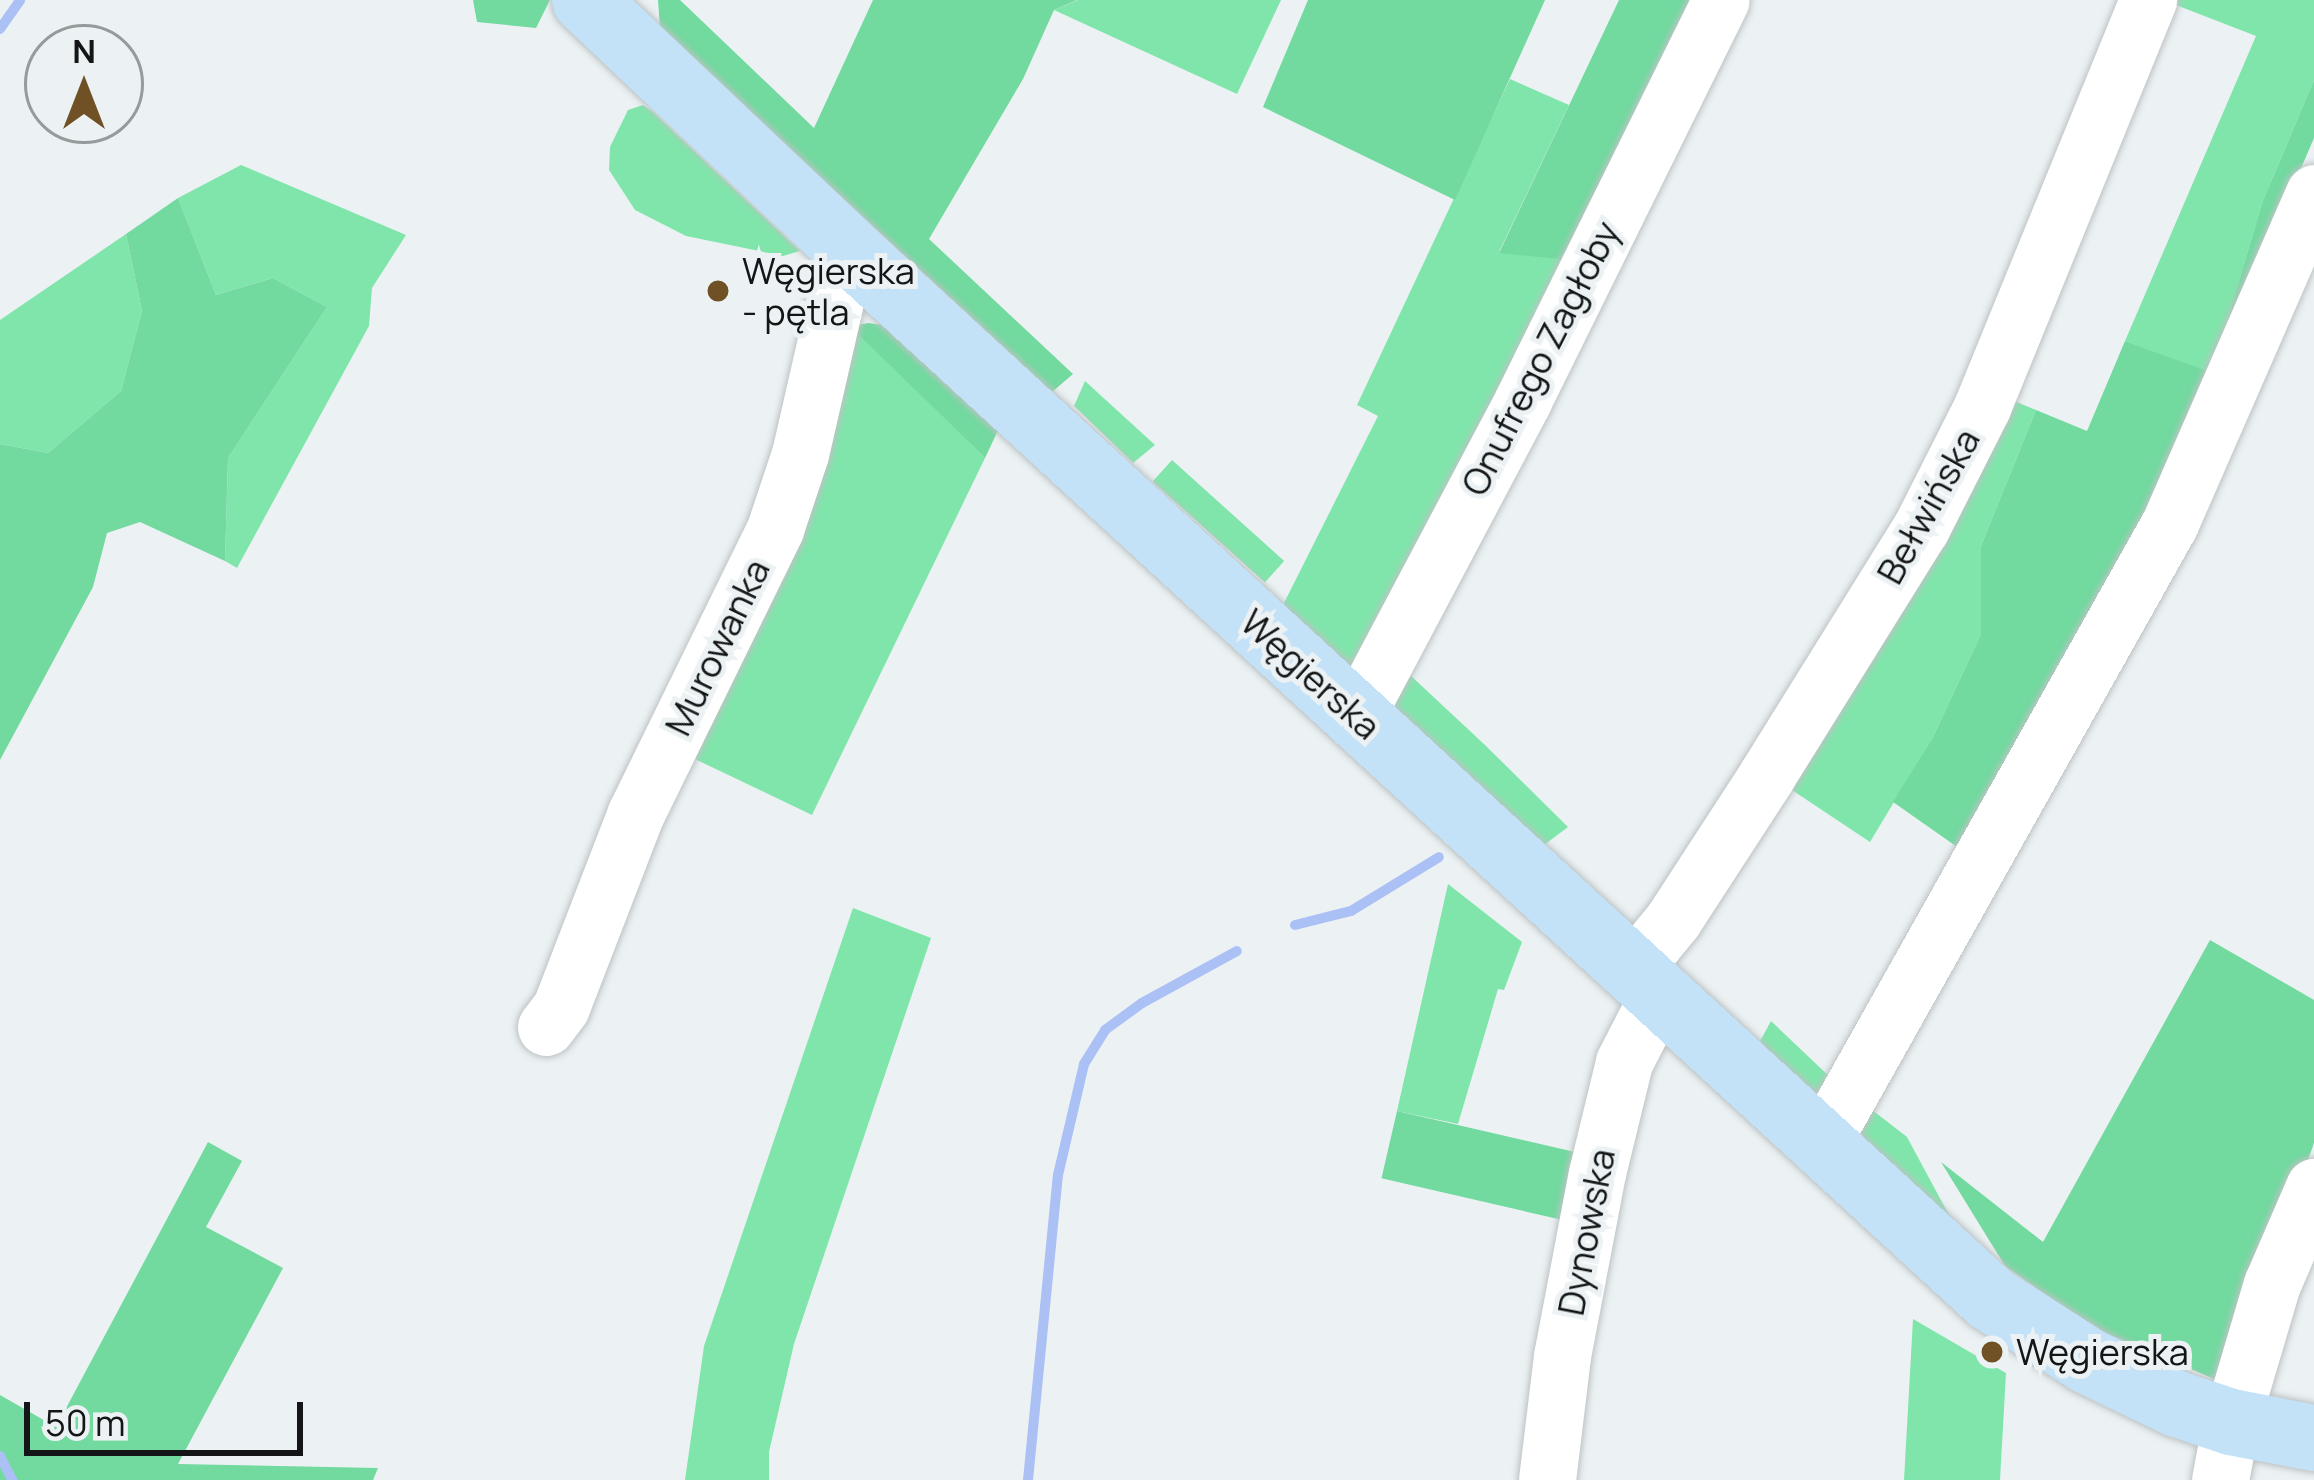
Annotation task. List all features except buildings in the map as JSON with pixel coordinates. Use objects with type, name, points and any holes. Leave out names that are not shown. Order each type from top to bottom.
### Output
[{"type":"main road","name":"Węgierska","points":[[585,0],[863,262],[1972,1282],[2036,1330],[2177,1404],[2226,1451],[2314,1438]]},
{"type":"street","name":"Onufrego Zagłoby","points":[[1357,714],[1523,400],[1721,0]]},
{"type":"street","name":"Bełwińska","points":[[1645,982],[1673,920],[1921,528],[2000,364],[2148,0]]},
{"type":"street","points":[[1821,1144],[2170,523],[2314,193]]},
{"type":"street","name":"Murowanka","points":[[546,1027],[561,1007],[660,761],[775,529],[800,454],[838,288],[863,262]]},
{"type":"street","name":"Dynowska","points":[[1547,1480],[1562,1356],[1605,1134],[1645,982]]},
{"type":"street","points":[[2226,1451],[2272,1285],[2314,1187]]},
{"type":"green space","points":[[473,0],[550,0],[536,28],[477,22]]},
{"type":"green space","points":[[658,0],[680,0],[814,128],[873,0],[1077,0],[1054,10],[1023,79],[929,239],[1073,374],[1052,392],[660,29]]},
{"type":"green space","points":[[1078,0],[1281,0],[1237,94],[1054,10]]},
{"type":"green space","points":[[1308,0],[1545,0],[1455,200],[1263,107]]},
{"type":"green space","points":[[1619,0],[1695,0],[1579,261],[1499,253]]},
{"type":"green space","points":[[2163,0],[2314,0],[2314,80],[2262,203],[2212,374],[2125,341],[2256,36]]},
{"type":"green space","points":[[1510,79],[1569,105],[1499,252],[1579,261],[1357,672],[1283,605],[1378,416],[1357,405]]},
{"type":"green space","points":[[2314,80],[2314,138],[2158,502],[1960,849],[1893,802],[1933,737],[1981,634],[1981,546],[2036,410],[2087,431],[2125,341],[2212,373],[2262,203]]},
{"type":"green space","points":[[643,105],[800,251],[783,256],[686,236],[635,210],[609,170],[610,147],[628,110]]},
{"type":"green space","points":[[241,165],[406,235],[372,288],[369,326],[237,568],[225,561],[228,458],[327,307],[273,278],[216,295],[178,198]]},
{"type":"green space","points":[[178,198],[216,295],[273,278],[327,307],[228,458],[225,561],[140,522],[107,533],[93,587],[0,760],[0,444],[48,453],[121,391],[142,311],[126,234]]},
{"type":"green space","points":[[126,234],[142,311],[121,391],[48,453],[0,444],[0,320]]},
{"type":"green space","points":[[890,326],[1002,422],[985,458],[859,335],[815,460],[849,327]]},
{"type":"green space","points":[[859,334],[985,458],[812,815],[676,750],[793,525]]},
{"type":"green space","points":[[1085,381],[1155,445],[1133,463],[1074,406]]},
{"type":"green space","points":[[2000,395],[2036,410],[1981,546],[1981,634],[1933,737],[1870,842],[1777,780]]},
{"type":"green space","points":[[1172,460],[1284,561],[1265,583],[1153,482]]},
{"type":"green space","points":[[1395,661],[1568,827],[1544,845],[1376,691]]},
{"type":"green space","points":[[1448,884],[1522,942],[1504,990],[1498,989],[1458,1124],[1397,1111]]},
{"type":"green space","points":[[853,908],[931,938],[794,1344],[769,1452],[769,1480],[685,1480],[704,1346]]},
{"type":"green space","points":[[2210,940],[2314,1000],[2314,1143],[2248,1329],[2219,1381],[2095,1329],[2005,1266],[1941,1162],[2043,1242]]},
{"type":"green space","points":[[1771,1021],[1832,1079],[1822,1098],[1759,1043]]},
{"type":"green space","points":[[1858,1099],[1907,1137],[1957,1230],[1842,1121]]},
{"type":"green space","points":[[1397,1111],[1579,1153],[1564,1220],[1381,1178]]},
{"type":"green space","points":[[208,1142],[242,1161],[206,1227],[283,1268],[178,1464],[378,1468],[373,1480],[0,1480],[0,1395],[56,1427]]},
{"type":"green space","points":[[1913,1319],[2006,1373],[2000,1480],[1904,1480]]},
{"type":"waterway","points":[[0,29],[20,0]]},
{"type":"waterway","points":[[1295,925],[1351,911],[1439,857]]},
{"type":"waterway","points":[[1028,1480],[1058,1175],[1084,1064],[1105,1030],[1142,1003],[1237,951]]},
{"type":"waterway","points":[[0,1456],[12,1480]]},
{"type":"place","name":"Węgierska - pętla","points":[[718,291]]},
{"type":"place","name":"Węgierska","points":[[1992,1352]]}]
